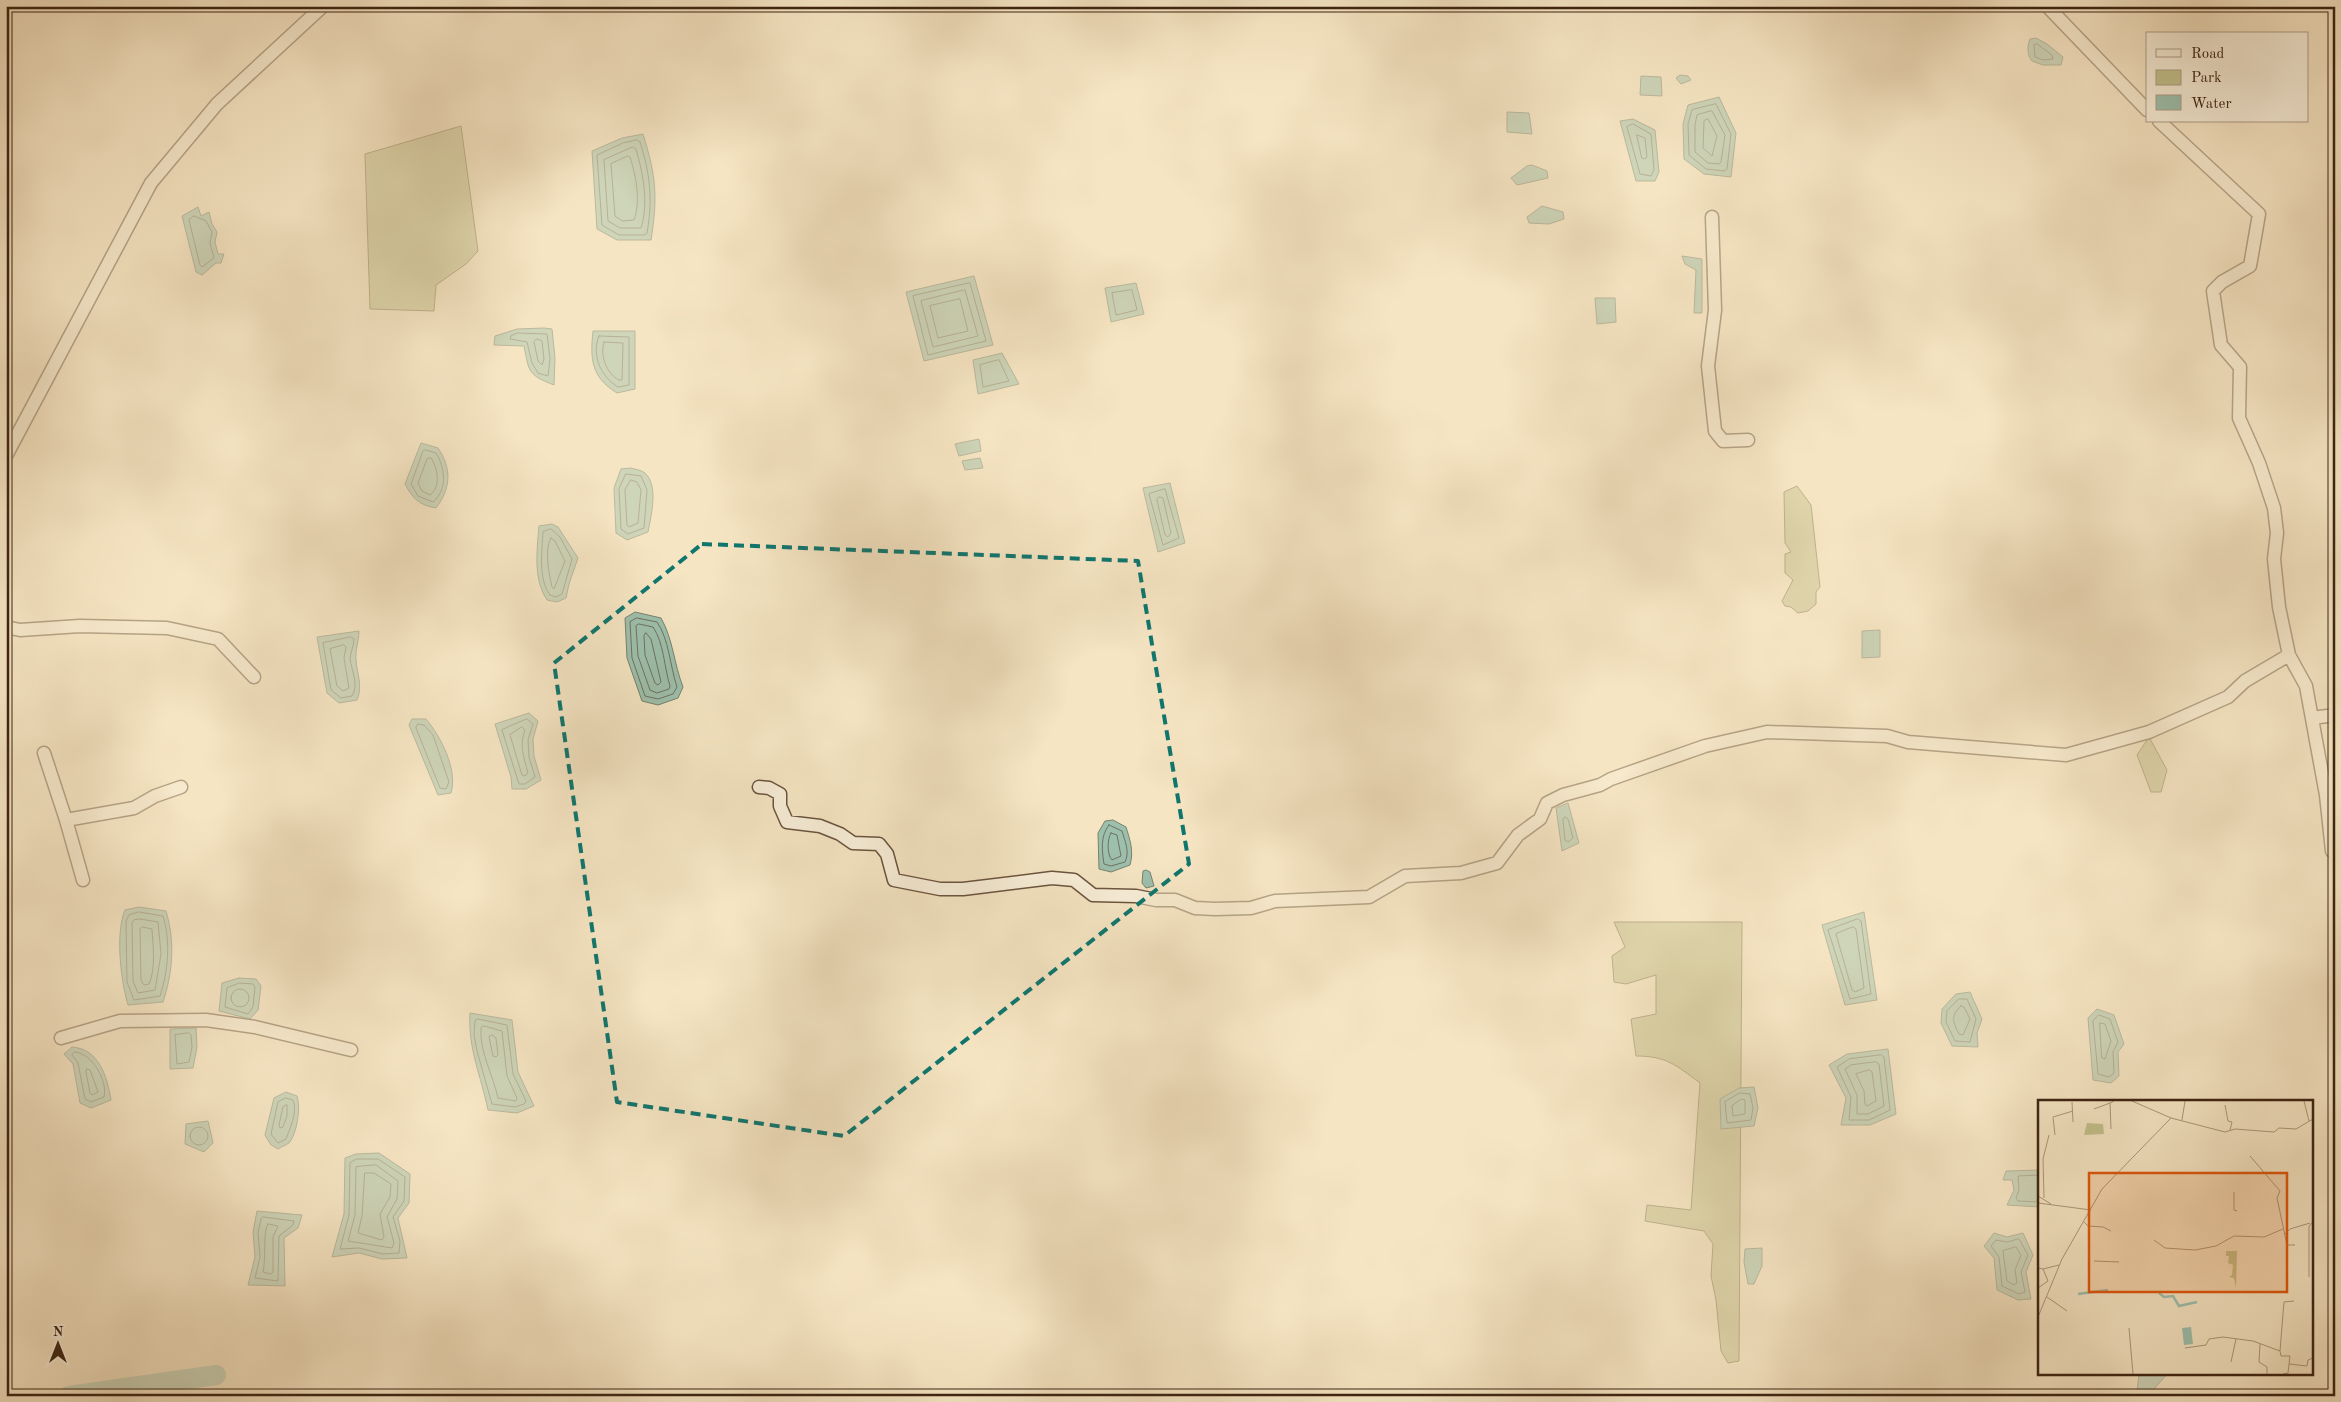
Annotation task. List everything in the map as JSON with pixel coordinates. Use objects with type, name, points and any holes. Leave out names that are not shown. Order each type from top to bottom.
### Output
[{"type":"street","points":[[6,456],[12,435],[150,183],[217,104],[323,6]]},
{"type":"street","points":[[2047,6],[2146,109]]},
{"type":"street","points":[[2160,122],[2259,214],[2250,266],[2222,282],[2213,291],[2222,345],[2240,367],[2238,418],[2259,463],[2274,508],[2277,533],[2274,559],[2279,607],[2289,655],[2306,686],[2326,795],[2332,851],[2335,851]]},
{"type":"street","points":[[1712,217],[1715,310],[1708,366],[1715,431],[1723,441],[1748,440]]},
{"type":"street","points":[[6,627],[20,630],[80,626],[167,628],[218,639],[254,677]]},
{"type":"street","points":[[759,787],[768,788],[780,794],[780,806],[788,822],[820,826],[840,834],[853,843],[879,844],[887,854],[894,880],[940,890],[962,890],[1052,878],[1067,879],[1074,880],[1093,895],[1136,896],[1156,900],[1175,900],[1195,908],[1251,908],[1275,901],[1369,897],[1405,876],[1461,873],[1497,863],[1518,835],[1540,819],[1546,803],[1563,795],[1600,785],[1611,779],[1705,746],[1767,732],[1848,734],[1887,736],[1908,742],[2066,755],[2149,732],[2228,697],[2245,681],[2289,655]]},
{"type":"street","points":[[2312,718],[2332,717],[2335,715]]},
{"type":"street","points":[[44,753],[83,880]]},
{"type":"street","points":[[66,820],[134,808],[154,796],[181,788]]},
{"type":"street","points":[[61,1038],[120,1021],[206,1020],[255,1027],[351,1050]]},
{"type":"highlighted area","points":[[702,544],[1138,561],[1189,864],[844,1136],[617,1102],[554,663]]},
{"type":"green space","points":[[461,126],[478,251],[466,264],[436,285],[434,311],[370,309],[365,154]]},
{"type":"green space","points":[[1797,486],[1811,505],[1820,587],[1816,592],[1816,604],[1808,611],[1798,613],[1791,607],[1785,606],[1782,601],[1793,580],[1785,573],[1785,554],[1791,552],[1785,543],[1784,492]]},
{"type":"green space","points":[[2149,737],[2167,770],[2161,792],[2151,792],[2137,755]]},
{"type":"green space","points":[[1614,922],[1742,922],[1739,1361],[1728,1363],[1721,1351],[1716,1300],[1711,1276],[1713,1244],[1704,1231],[1645,1221],[1647,1205],[1691,1210],[1700,1083],[1684,1071],[1663,1060],[1636,1056],[1631,1019],[1656,1014],[1656,975],[1626,984],[1614,982],[1612,956],[1625,947]]},
{"type":"water","points":[[2036,38],[2063,57],[2061,65],[2043,65],[2030,59],[2028,45],[2030,39]]},
{"type":"water","points":[[1680,75],[1688,76],[1691,80],[1681,84],[1676,78]]},
{"type":"water","points":[[1641,76],[1661,77],[1662,96],[1640,95]]},
{"type":"water","points":[[1719,97],[1736,133],[1731,177],[1704,174],[1684,159],[1683,124],[1688,105]]},
{"type":"water","points":[[1507,112],[1529,113],[1532,134],[1507,132]]},
{"type":"water","points":[[1633,119],[1655,130],[1659,172],[1655,181],[1636,181],[1620,121]]},
{"type":"water","points":[[643,134],[651,162],[655,198],[651,240],[617,240],[597,229],[592,151],[622,138]]},
{"type":"water","points":[[1532,165],[1547,171],[1548,178],[1517,185],[1511,178],[1527,166]]},
{"type":"water","points":[[1542,206],[1563,212],[1564,219],[1549,224],[1529,223],[1527,217]]},
{"type":"water","points":[[198,207],[201,216],[209,212],[212,224],[217,232],[215,242],[218,254],[224,254],[221,263],[216,263],[202,275],[196,272],[182,216]]},
{"type":"water","points":[[1682,256],[1702,259],[1702,313],[1694,313],[1696,270],[1685,264]]},
{"type":"water","points":[[974,276],[993,345],[924,361],[906,292]]},
{"type":"water","points":[[1136,283],[1144,314],[1111,322],[1105,288]]},
{"type":"water","points":[[1595,298],[1615,298],[1616,322],[1597,324]]},
{"type":"water","points":[[517,329],[552,329],[555,358],[554,385],[531,372],[524,346],[494,345],[495,336]]},
{"type":"water","points":[[593,331],[635,331],[635,389],[617,393],[608,387],[597,374],[592,359]]},
{"type":"water","points":[[1002,353],[1019,384],[978,394],[973,360]]},
{"type":"water","points":[[979,439],[981,451],[959,456],[955,444]]},
{"type":"water","points":[[421,443],[438,448],[446,463],[447,486],[436,508],[425,505],[417,500],[405,484]]},
{"type":"water","points":[[980,458],[983,468],[965,470],[962,461]]},
{"type":"water","points":[[630,468],[645,473],[652,485],[653,501],[648,532],[627,540],[616,533],[614,488],[621,469]]},
{"type":"water","points":[[1170,483],[1185,543],[1158,552],[1143,488]]},
{"type":"water","points":[[552,524],[558,527],[578,558],[566,598],[557,602],[547,600],[540,583],[537,564],[539,526]]},
{"type":"water","points":[[635,612],[661,618],[665,626],[683,687],[678,698],[658,705],[642,701],[627,658],[625,618]]},
{"type":"water","points":[[1880,630],[1880,657],[1862,658],[1862,631]]},
{"type":"water","points":[[359,631],[356,657],[360,685],[359,695],[357,700],[339,703],[327,693],[317,637]]},
{"type":"water","points":[[529,713],[538,721],[533,739],[534,756],[541,780],[526,789],[512,789],[511,777],[495,724]]},
{"type":"water","points":[[412,719],[426,719],[442,744],[447,754],[452,774],[453,784],[451,793],[438,795],[409,725]]},
{"type":"water","points":[[1568,803],[1579,843],[1562,851],[1556,808]]},
{"type":"water","points":[[1113,820],[1126,827],[1132,855],[1130,865],[1111,872],[1099,869],[1098,833],[1105,821]]},
{"type":"water","points":[[1143,871],[1150,872],[1154,886],[1146,888],[1142,883]]},
{"type":"water","points":[[139,907],[166,911],[172,945],[171,968],[163,1002],[128,1005],[121,971],[120,932],[125,910]]},
{"type":"water","points":[[1864,912],[1877,1000],[1845,1005],[1822,925]]},
{"type":"water","points":[[239,978],[256,979],[261,986],[258,1010],[250,1019],[219,1011],[222,983]]},
{"type":"water","points":[[2335,988],[2335,1039],[2331,1026],[2329,994]]},
{"type":"water","points":[[1970,992],[1982,1019],[1977,1033],[1978,1047],[1952,1046],[1941,1023],[1942,1009],[1956,994]]},
{"type":"water","points":[[2097,1009],[2114,1015],[2124,1044],[2118,1052],[2119,1076],[2111,1083],[2093,1080],[2088,1018]]},
{"type":"water","points":[[470,1013],[512,1020],[518,1072],[534,1106],[517,1113],[488,1110],[473,1051]]},
{"type":"water","points":[[196,1028],[197,1047],[193,1068],[170,1069],[170,1029]]},
{"type":"water","points":[[72,1047],[81,1049],[95,1058],[104,1073],[111,1100],[91,1108],[80,1103],[73,1064],[64,1054]]},
{"type":"water","points":[[1888,1049],[1896,1114],[1870,1125],[1841,1125],[1846,1098],[1829,1065],[1847,1054]]},
{"type":"water","points":[[1754,1087],[1758,1108],[1754,1126],[1721,1129],[1720,1099],[1739,1088]]},
{"type":"water","points":[[286,1092],[297,1096],[299,1107],[298,1120],[292,1139],[289,1143],[278,1149],[271,1145],[265,1135],[274,1098]]},
{"type":"water","points":[[208,1121],[213,1143],[204,1152],[185,1144],[186,1124]]},
{"type":"water","points":[[379,1153],[410,1174],[409,1203],[398,1218],[407,1258],[382,1259],[359,1253],[332,1257],[344,1214],[345,1158],[356,1154]]},
{"type":"water","points":[[2038,1170],[2038,1207],[2007,1205],[2014,1190],[2012,1180],[2003,1180],[2006,1171]]},
{"type":"water","points":[[257,1211],[302,1215],[298,1228],[284,1238],[285,1286],[248,1285],[255,1257],[253,1232]]},
{"type":"water","points":[[1994,1233],[2007,1237],[2023,1233],[2033,1255],[2026,1272],[2031,1299],[2018,1300],[1997,1290],[1994,1258],[1984,1246]]},
{"type":"water","points":[[1762,1248],[1762,1266],[1754,1284],[1748,1284],[1744,1262],[1745,1249]]},
{"type":"water","points":[[2139,1374],[2167,1374],[2148,1396],[2137,1392]]},
{"type":"waterway","points":[[69,1396],[216,1375]]}]
